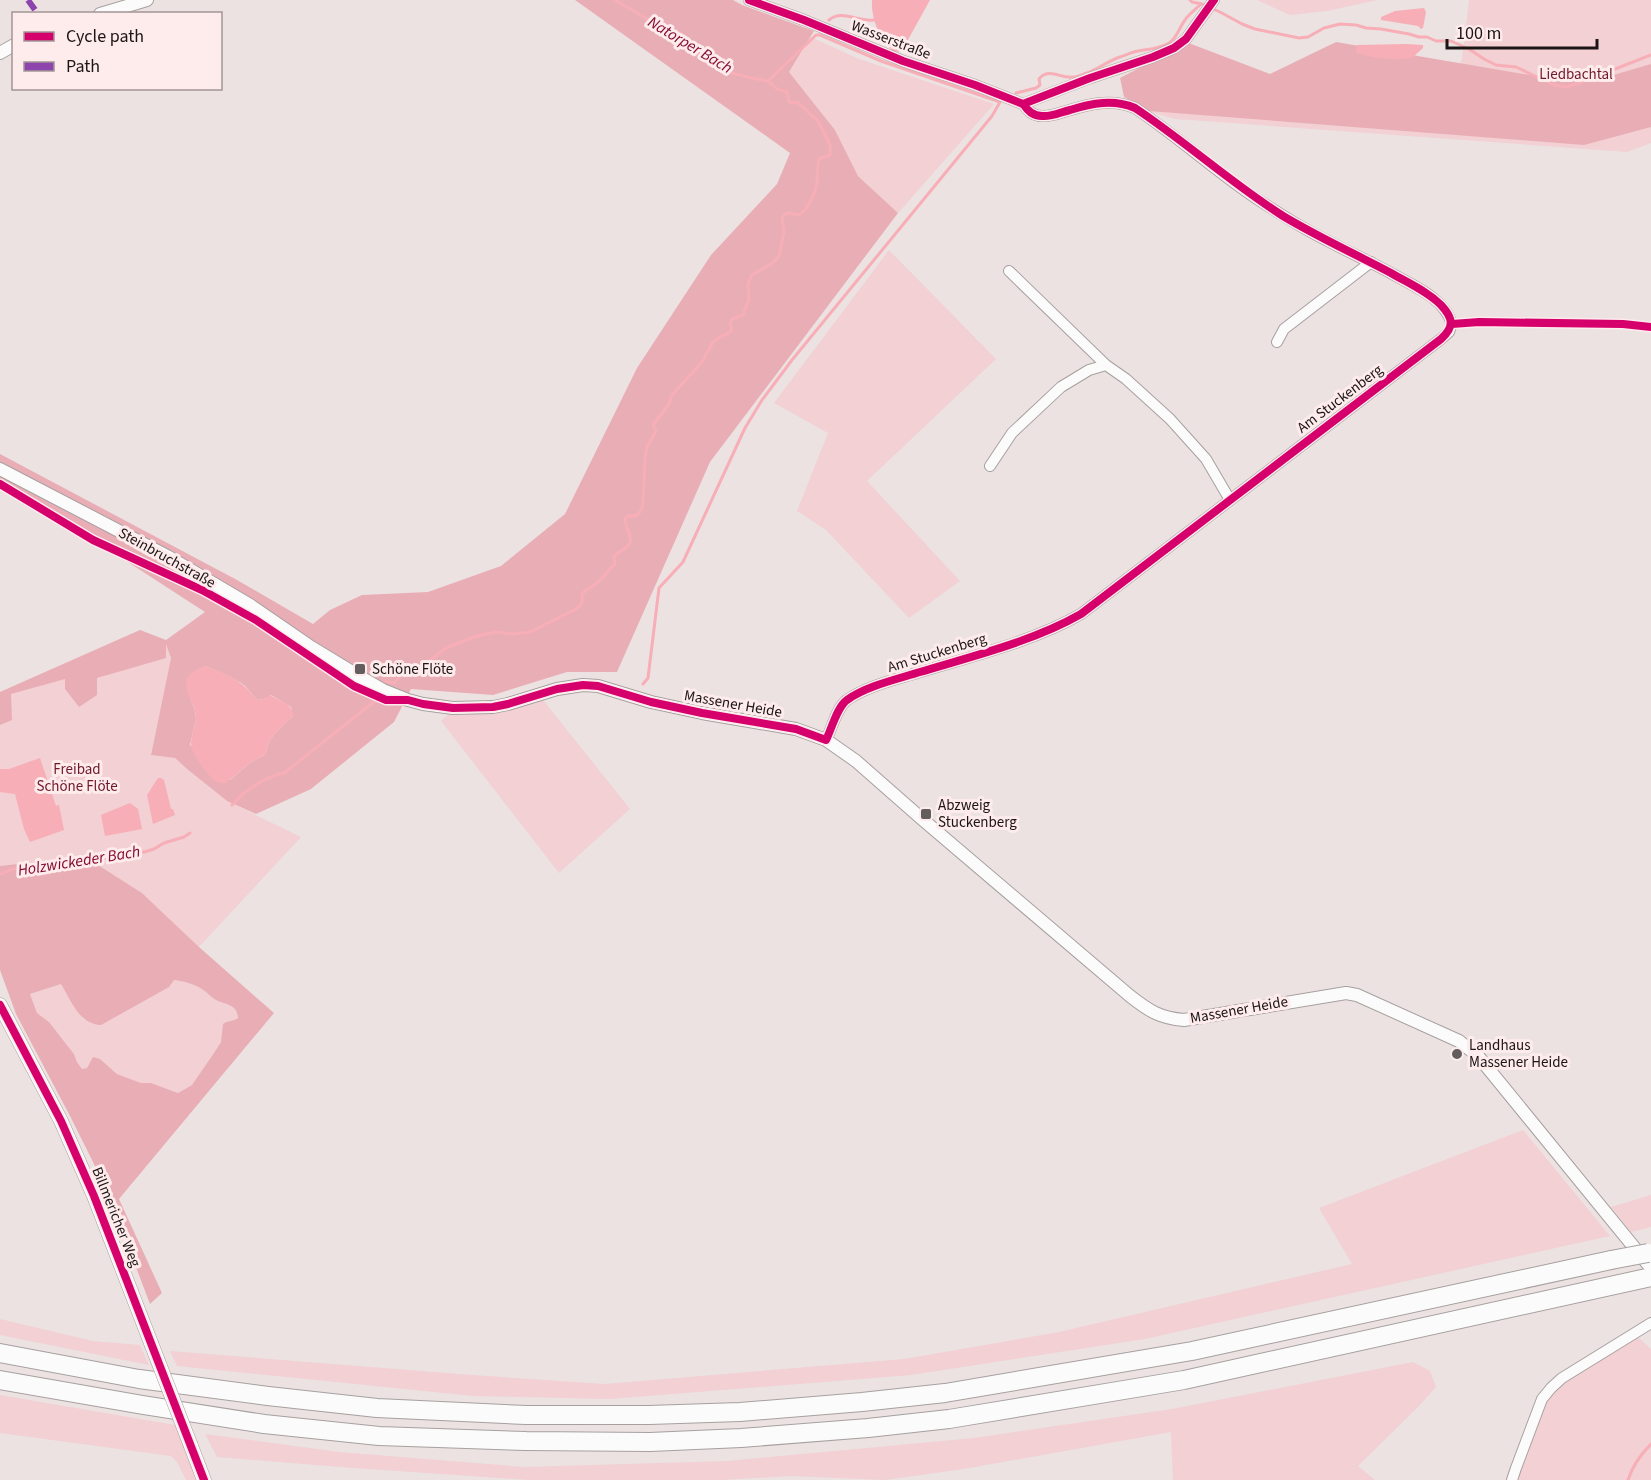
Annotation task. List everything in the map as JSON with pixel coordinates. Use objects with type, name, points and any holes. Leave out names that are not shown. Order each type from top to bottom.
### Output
[{"type":"highway","points":[[0,1353],[139,1379],[377,1408],[526,1415],[740,1412],[945,1393],[1192,1351],[1651,1252]]},
{"type":"highway","points":[[0,1380],[264,1424],[379,1436],[650,1442],[741,1438],[949,1419],[1184,1380],[1642,1279]]},
{"type":"main road","name":"Billmericher Weg","points":[[0,1005],[61,1121],[94,1196],[204,1480]]},
{"type":"street","points":[[107,12],[147,0]]},
{"type":"street","name":"Wasserstraße","points":[[749,0],[813,23],[903,61],[975,85],[1026,108]]},
{"type":"street","points":[[1026,108],[1090,78],[1168,51],[1186,39],[1214,0]]},
{"type":"street","name":"Am Stuckenberg","points":[[826,740],[837,712],[847,700],[886,683],[975,656],[1081,614],[1449,332],[1452,324],[1442,306],[1417,288],[1283,216],[1135,108],[1115,102],[1082,106],[1042,116],[1026,108]]},
{"type":"street","points":[[1278,342],[1284,329],[1371,262]]},
{"type":"street","points":[[1008,271],[1106,364],[1126,379],[1177,427],[1206,459],[1230,500]]},
{"type":"street","points":[[990,466],[1012,433],[1061,387],[1089,370],[1106,364]]},
{"type":"street","name":"Steinbruchstraße","points":[[0,469],[167,556],[250,605],[348,670],[383,690],[408,700],[453,708],[493,707],[557,689],[583,685],[598,686],[635,696]]},
{"type":"street","name":"Massener Heide","points":[[635,696],[651,702],[713,716],[796,729],[826,740],[856,761],[1121,988],[1156,1014],[1169,1019],[1184,1020],[1346,993],[1357,995],[1459,1041],[1478,1056],[1651,1268]]},
{"type":"street","points":[[1512,1480],[1542,1399],[1551,1388],[1562,1378],[1651,1323]]},
{"type":"green space","points":[[1257,0],[1377,0],[1327,11],[1290,15]]},
{"type":"green space","name":"Liedbachtal","points":[[1469,0],[1651,0],[1651,143],[1627,152],[1176,119],[1135,108],[1257,86],[1453,82],[1462,59]]},
{"type":"green space","points":[[811,37],[859,59],[994,104],[898,213],[858,176],[835,130],[789,72]]},
{"type":"green space","points":[[889,250],[996,359],[867,481],[960,581],[909,618],[826,530],[797,511],[828,433],[774,403]]},
{"type":"green space","name":"Freibad Schöne Flöte","points":[[140,630],[166,641],[171,658],[151,755],[175,758],[227,801],[301,837],[199,947],[142,893],[84,856],[0,866],[0,692]]},
{"type":"green space","points":[[543,700],[630,809],[559,873],[441,721],[450,713],[500,711]]},
{"type":"green space","points":[[174,980],[195,985],[216,1000],[231,1006],[236,1010],[238,1018],[202,1073],[192,1085],[178,1093],[117,1074],[100,1059],[82,1069],[74,1054],[49,1022],[37,1013],[30,994],[61,984],[84,1020]]},
{"type":"green space","points":[[1523,1130],[1610,1236],[1145,1339],[911,1375],[610,1399],[473,1396],[177,1366],[170,1351],[605,1384],[904,1359],[1059,1332],[1352,1264],[1319,1208]]},
{"type":"green space","points":[[1651,1195],[1651,1227],[1631,1232],[1611,1207]]},
{"type":"green space","points":[[0,1319],[93,1341],[140,1345],[149,1365],[0,1335]]},
{"type":"green space","points":[[1637,1336],[1651,1349],[1651,1480],[1515,1480],[1534,1420],[1553,1390]]},
{"type":"green space","points":[[1413,1362],[1430,1371],[1436,1387],[1358,1466],[1375,1480],[1173,1480],[1171,1432],[964,1469],[885,1480],[791,1476],[722,1480],[530,1480],[217,1457],[205,1434],[339,1452],[524,1467],[727,1461],[974,1438],[1172,1409]]},
{"type":"green space","points":[[0,1395],[175,1425],[199,1480],[186,1480],[177,1462],[171,1456],[0,1433]]},
{"type":"shaded area","points":[[575,0],[733,0],[814,31],[789,72],[835,130],[858,176],[898,213],[710,462],[617,672],[567,672],[493,695],[411,689],[394,722],[311,789],[256,814],[227,801],[175,758],[151,755],[171,658],[166,644],[166,658],[97,678],[97,695],[79,707],[65,689],[65,679],[11,694],[12,720],[0,725],[0,692],[140,630],[166,640],[205,612],[0,482],[0,454],[237,580],[313,624],[330,610],[362,595],[428,592],[501,566],[565,514],[637,368],[711,255],[777,184],[790,153]],"holes":[[[205,666],[241,683],[258,700],[271,695],[291,707],[293,716],[272,737],[266,754],[251,762],[230,780],[190,745],[196,719],[187,689],[187,679]]]},
{"type":"shaded area","points":[[872,0],[930,0],[899,52],[893,51],[880,34],[873,14]]},
{"type":"shaded area","points":[[1424,8],[1426,12],[1421,29],[1418,26],[1381,20],[1381,17],[1395,11]]},
{"type":"shaded area","name":"Liedbachtal","points":[[1186,42],[1270,74],[1336,42],[1547,78],[1600,79],[1651,64],[1651,127],[1584,145],[1149,111],[1124,97],[1120,78]]},
{"type":"shaded area","points":[[1357,45],[1423,45],[1423,48],[1412,58],[1405,59],[1377,58],[1356,51]]},
{"type":"shaded area","points":[[205,666],[226,674],[258,700],[270,695],[285,703],[293,712],[293,716],[272,737],[266,754],[251,762],[226,783],[217,782],[210,776],[197,759],[191,744],[196,715],[189,696],[187,680],[192,673]]},
{"type":"shaded area","points":[[40,758],[56,806],[59,805],[64,830],[30,842],[24,829],[15,794],[0,792],[0,769],[9,769]]},
{"type":"shaded area","points":[[158,778],[164,780],[171,809],[175,815],[153,824],[147,795]]},
{"type":"shaded area","points":[[130,803],[138,809],[142,829],[105,836],[101,815]]},
{"type":"shaded area","points":[[84,856],[142,893],[274,1013],[119,1199],[162,1293],[150,1304],[94,1164],[16,1014],[0,970],[0,866]],"holes":[[[174,980],[198,987],[216,1000],[231,1006],[236,1010],[238,1018],[223,1024],[221,1042],[214,1053],[192,1085],[178,1093],[117,1074],[100,1059],[93,1057],[87,1068],[82,1069],[74,1054],[49,1022],[37,1013],[30,994],[61,984],[82,1016],[93,1024],[101,1025],[169,987]]]},
{"type":"waterway","name":"Natorper Bach","points":[[615,0],[661,27],[728,72],[768,81]]},
{"type":"waterway","name":"Holzwickeder Bach","points":[[1190,0],[1255,29],[1299,38],[1308,37],[1324,28],[1340,24],[1427,37],[1436,41],[1451,41],[1496,65],[1516,67],[1554,85],[1566,87],[1651,55]]},
{"type":"waterway","name":"Holzwickeder Bach","points":[[1016,93],[1036,88],[1040,85],[1039,79],[1047,74],[1077,77],[1131,53],[1165,45],[1174,38],[1187,18],[1201,4]]},
{"type":"waterway","points":[[829,20],[839,16],[874,20]]},
{"type":"waterway","name":"Holzwickeder Bach","points":[[385,681],[394,683],[407,669],[412,672],[418,670],[446,648],[474,637],[495,632],[514,634],[530,632],[576,609],[582,603],[582,594],[603,578],[615,564],[614,556],[627,547],[630,537],[625,518],[635,516],[643,505],[645,458],[647,447],[656,431],[653,425],[669,404],[672,395],[702,362],[713,342],[732,330],[730,324],[732,319],[743,315],[749,299],[748,284],[752,275],[778,258],[784,232],[782,218],[789,213],[799,215],[806,208],[815,190],[819,159],[830,155],[830,145],[817,120],[798,103],[789,102],[787,92],[777,89],[768,81],[816,35],[881,61],[1000,102],[992,116],[792,360],[762,400],[745,428],[683,562],[659,588],[648,678],[643,684]]},
{"type":"waterway","name":"Holzwickeder Bach","points":[[232,805],[256,785],[270,777],[284,773],[375,701]]},
{"type":"waterway","name":"Holzwickeder Bach","points":[[0,874],[13,869],[40,868],[72,861],[108,858],[124,852],[144,852],[190,833]]},
{"type":"waterway","points":[[1628,1480],[1637,1461],[1651,1444]]},
{"type":"marked path","points":[[28,0],[37,12]]},
{"type":"cycle path","points":[[0,484],[93,540],[202,590],[256,620],[354,686],[386,700],[408,700],[453,708],[493,707],[557,689],[583,685],[598,686],[651,702],[796,729],[826,740],[843,703],[863,691],[1023,640],[1081,614],[1441,339],[1450,327],[1448,315],[1430,296],[1283,216],[1135,108],[1103,103],[1086,105],[1049,116],[1036,115],[1023,104],[903,61],[749,0]]},
{"type":"cycle path","points":[[1023,104],[1174,48],[1186,39],[1214,0]]},
{"type":"cycle path","points":[[1452,324],[1479,322],[1623,324],[1651,327]]},
{"type":"cycle path","points":[[0,1005],[61,1121],[94,1196],[204,1480]]},
{"type":"place","name":"Schöne Flöte","points":[[360,669]]},
{"type":"place","name":"Abzweig Stuckenberg","points":[[926,814]]},
{"type":"place","name":"Landhaus Massener Heide","points":[[1457,1054]]}]
